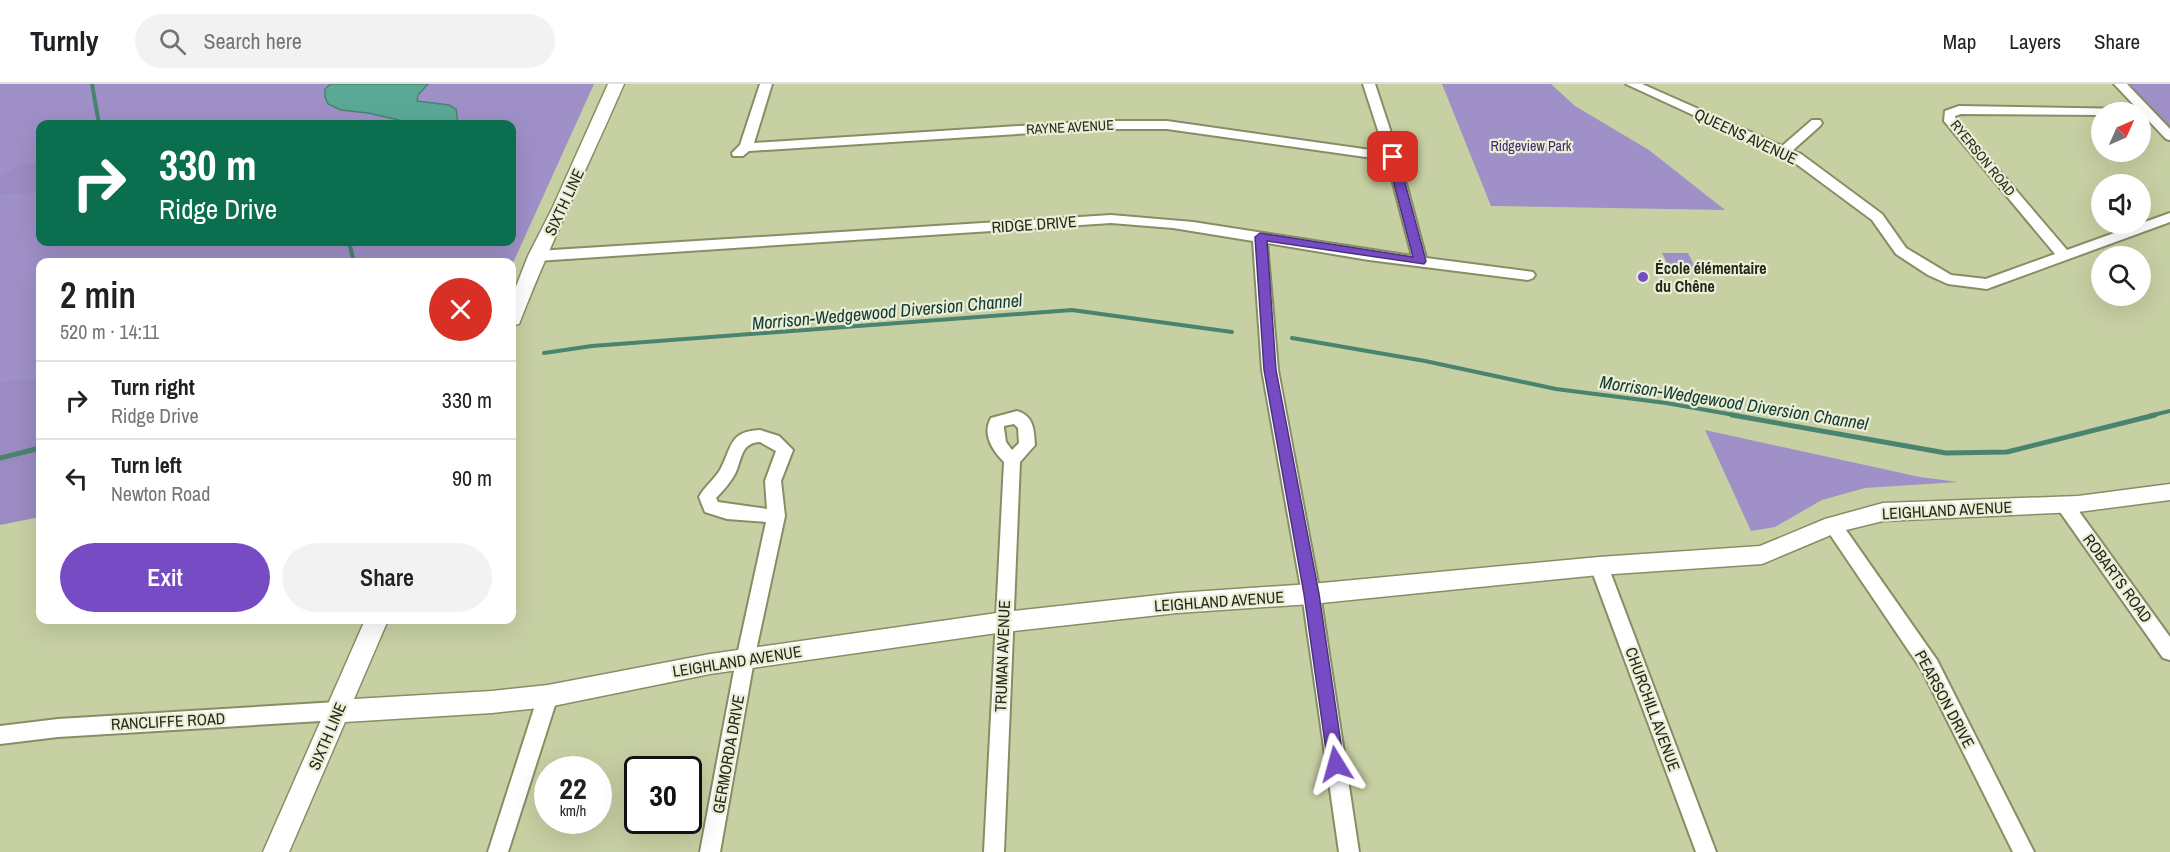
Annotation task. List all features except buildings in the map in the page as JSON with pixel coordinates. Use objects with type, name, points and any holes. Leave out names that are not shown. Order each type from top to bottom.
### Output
[{"type":"street","name":"SIXTH LINE","points":[[516,309],[537,256],[561,209],[616,84]]},
{"type":"street","name":"RAYNE AVENUE","points":[[766,84],[742,150],[1097,125],[1167,124],[1393,157]]},
{"type":"street","points":[[1369,84],[1393,157],[1420,261]]},
{"type":"street","name":"QUEENS AVENUE","points":[[1632,84],[1784,151],[1804,163],[1877,217],[1901,251],[1948,279],[1987,284],[2170,217]]},
{"type":"street","points":[[2120,84],[2135,102]]},
{"type":"street","name":"RYERSON ROAD","points":[[2065,255],[1950,121],[1949,114],[1959,110],[2091,112]]},
{"type":"street","points":[[2151,119],[2170,136]]},
{"type":"street","points":[[1784,151],[1816,123]]},
{"type":"street","name":"RIDGE DRIVE","points":[[537,256],[1111,219],[1150,221],[1528,275]]},
{"type":"street","points":[[1260,237],[1270,370],[1311,594],[1349,852]]},
{"type":"street","name":"GERMORDA DRIVE","points":[[710,852],[745,660],[776,516],[773,481],[785,450],[777,440],[759,436],[744,439],[735,449],[728,472],[707,497],[711,507],[727,512],[776,516]]},
{"type":"street","name":"TRUMAN AVENUE","points":[[994,852],[1012,460]]},
{"type":"street","name":"LEIGHLAND AVENUE","points":[[337,711],[492,702],[548,696],[710,664],[1004,622],[1177,603],[1311,594],[1599,566],[1762,555],[1833,525],[1883,512],[2064,504],[2170,492]]},
{"type":"street","name":"ROBARTS ROAD","points":[[2064,504],[2170,651]]},
{"type":"street","name":"PEARSON DRIVE","points":[[1833,525],[1930,666],[2024,852]]},
{"type":"street","name":"CHURCHILL AVENUE","points":[[1599,566],[1706,852]]},
{"type":"street","name":"SIXTH LINE","points":[[276,852],[374,624]]},
{"type":"street","points":[[498,852],[548,696]]},
{"type":"street","name":"RANCLIFFE ROAD","points":[[0,735],[58,728],[337,711]]},
{"type":"green space","points":[[0,84],[594,84],[515,258],[36,258],[36,397],[0,401]]},
{"type":"green space","name":"Ridgeview Park","points":[[1442,84],[1551,84],[1575,106],[1649,150],[1725,210],[1491,206]]},
{"type":"green space","points":[[2127,84],[2170,84],[2170,127],[2151,108],[2151,102],[2145,102]]},
{"type":"green space","points":[[1662,253],[1688,253],[1697,271],[1671,271]]},
{"type":"green space","points":[[1705,430],[1920,477],[1958,482],[1865,488],[1822,500],[1775,527],[1751,531]]},
{"type":"shaded area","points":[[22,164],[36,164],[36,192],[0,195],[0,176]]},
{"type":"shaded area","points":[[36,379],[36,518],[0,525],[0,382]]},
{"type":"water","points":[[331,84],[428,84],[418,95],[417,101],[449,105],[456,109],[457,120],[399,120],[341,110],[328,104],[325,89]]},
{"type":"waterway","points":[[92,84],[98,120]]},
{"type":"waterway","points":[[350,246],[353,258]]},
{"type":"waterway","name":"Morrison-Wedgewood Diversion Channel","points":[[544,353],[592,346],[1072,310],[1232,332]]},
{"type":"waterway","name":"Morrison-Wedgewood Diversion Channel","points":[[1292,338],[1425,361],[1556,389],[1666,403],[1740,416]]},
{"type":"waterway","name":"Morrison-Wedgewood Diversion Channel","points":[[2149,416],[2170,411]]},
{"type":"waterway","name":"Morrison-Wedgewood Diversion Channel","points":[[1732,415],[1946,453],[2007,452],[2155,415]]},
{"type":"waterway","name":"Morrison-Wedgewood Diversion Channel","points":[[0,458],[36,449]]},
{"type":"place","name":"École élémentaire du Chêne","points":[[1643,277]]},
{"type":"route","points":[[1336,764],[1311,594],[1270,370],[1260,237],[1420,261],[1393,157]]}]
